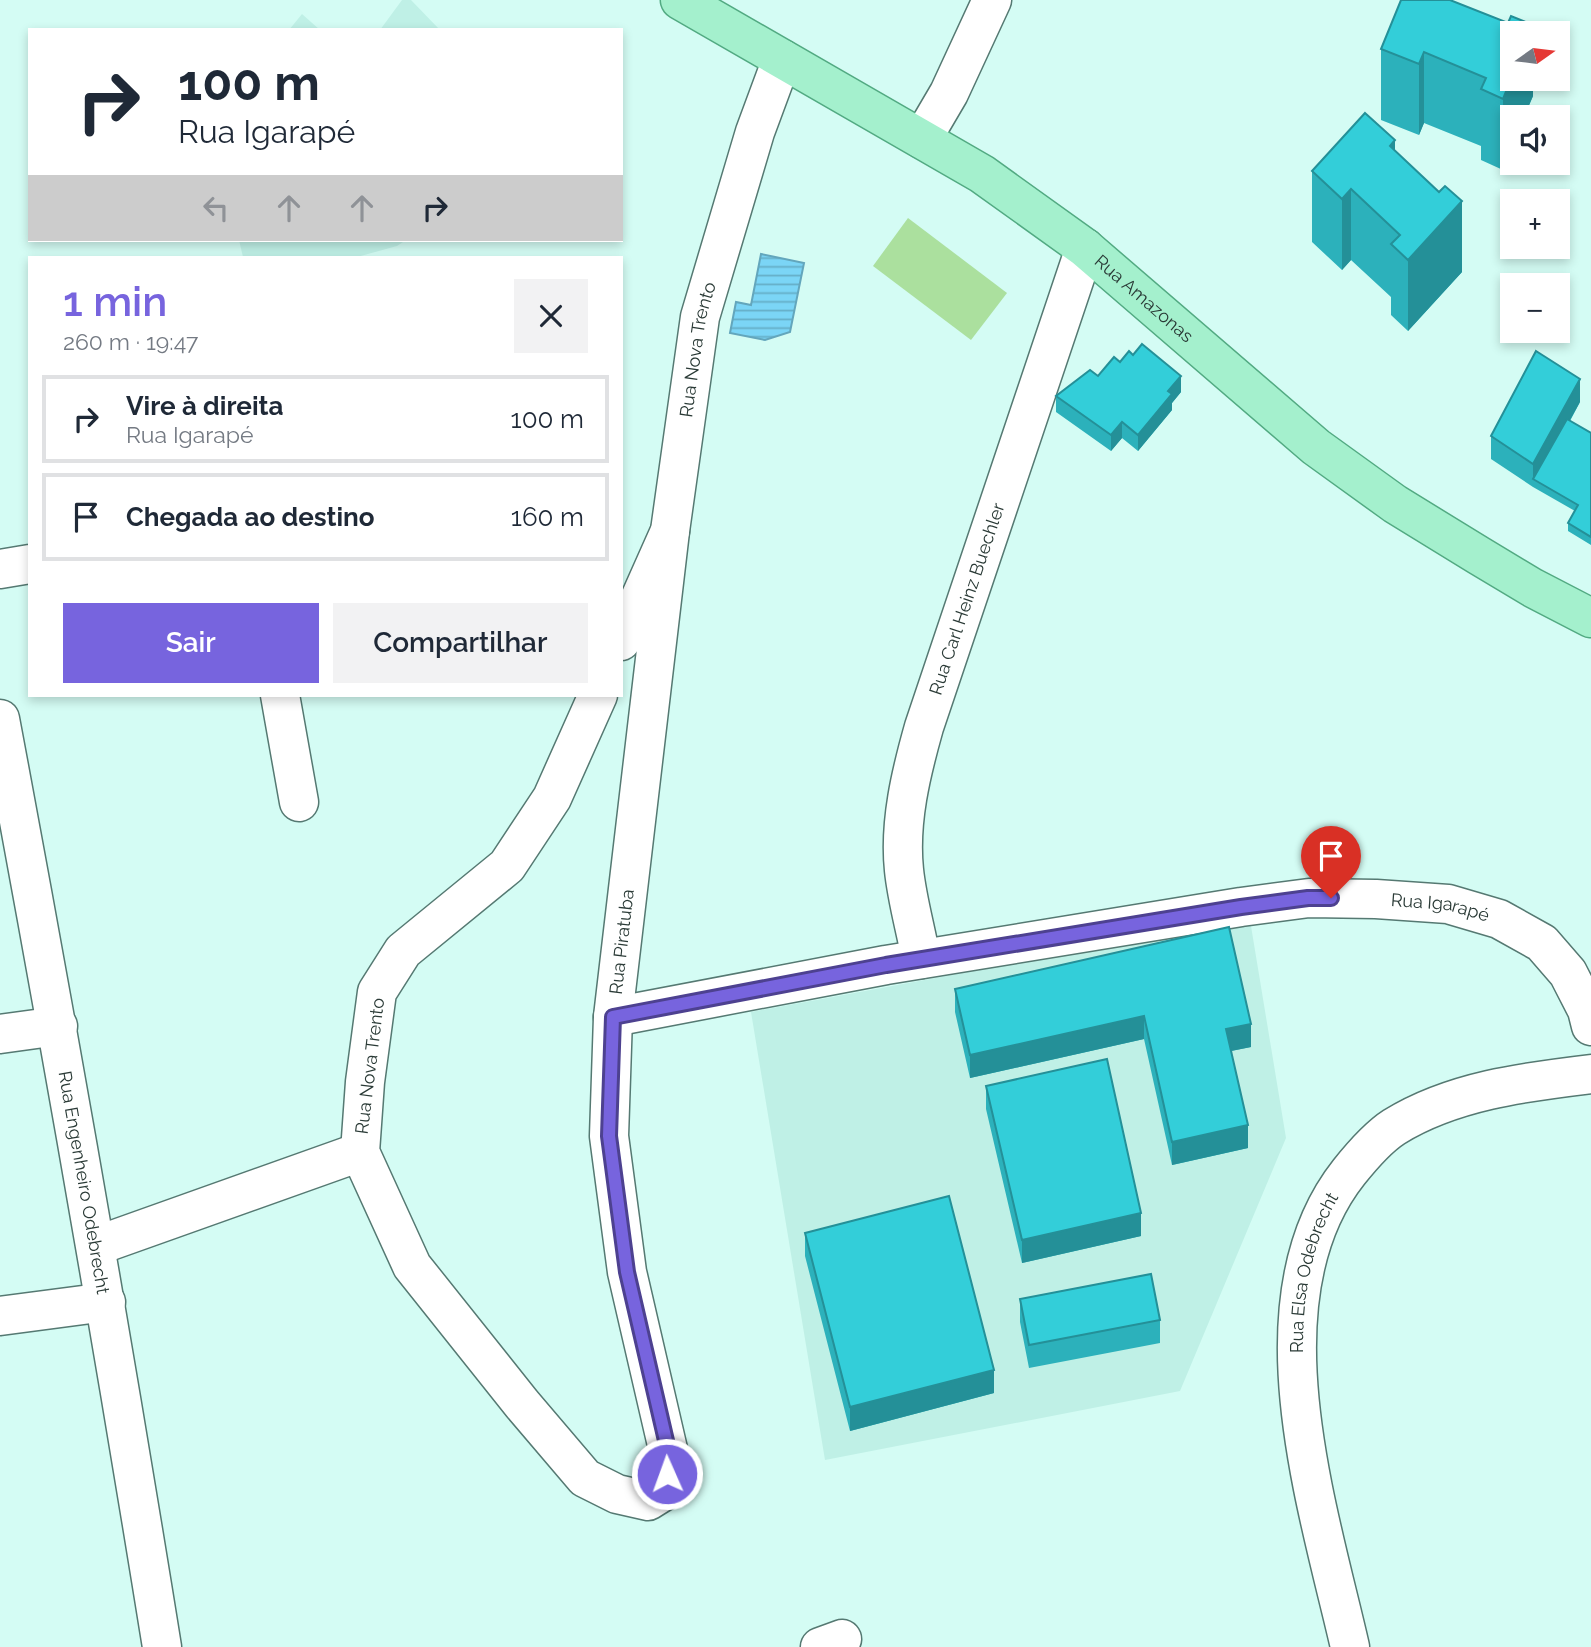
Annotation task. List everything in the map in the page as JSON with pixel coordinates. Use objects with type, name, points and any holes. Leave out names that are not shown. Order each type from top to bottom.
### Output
[{"type":"main road","name":"Rua Amazonas","points":[[680,0],[982,174],[1084,248],[1316,447],[1395,504],[1478,555],[1591,618]]},
{"type":"street","points":[[922,139],[949,93],[992,0]]},
{"type":"street","name":"Rua Nova Trento","points":[[623,637],[670,531],[700,317],[755,132],[782,59]]},
{"type":"street","name":"Rua Carl Heinz Buechler","points":[[921,959],[904,869],[904,823],[911,771],[1084,248]]},
{"type":"street","name":"Rua Piratuba","points":[[360,1152],[412,1266],[585,1478],[617,1494],[648,1501],[664,1491],[670,1458],[627,1272],[609,1136],[613,1017],[670,531]]},
{"type":"street","points":[[0,569],[28,564]]},
{"type":"street","points":[[280,697],[299,802]]},
{"type":"street","name":"Rua Nova Trento","points":[[96,1246],[360,1152],[365,1082],[377,992],[403,951],[507,866],[552,799],[597,697]]},
{"type":"street","name":"Rua Engenheiro Odebrecht","points":[[0,719],[58,1026],[162,1647]]},
{"type":"street","name":"Rua Igarapé","points":[[613,1017],[921,959],[1308,898],[1448,904],[1499,919],[1542,943],[1568,973],[1587,1010],[1591,1026]]},
{"type":"street","points":[[0,1034],[58,1026]]},
{"type":"street","name":"Rua Elsa Odebrecht","points":[[1350,1647],[1300,1420],[1299,1300],[1314,1232],[1332,1194],[1360,1158],[1392,1128],[1447,1102],[1521,1082],[1591,1074]]},
{"type":"street","points":[[0,1316],[106,1302]]},
{"type":"shaded area","points":[[402,0],[411,0],[438,28],[381,28]]},
{"type":"shaded area","points":[[302,14],[318,28],[291,28]]},
{"type":"shaded area","points":[[239,242],[403,242],[361,256],[243,256]]},
{"type":"shaded area","points":[[1250,920],[1286,1138],[1180,1391],[825,1460],[751,1012]]},
{"type":"green space","points":[[908,218],[1007,293],[971,340],[873,266]]},
{"type":"water","points":[[761,254],[804,263],[790,332],[765,340],[730,333],[736,302],[751,305]]},
{"type":"building","points":[[1401,0],[1450,0],[1503,21],[1500,21],[1500,91],[1506,91],[1503,99],[1481,89],[1486,78],[1424,52],[1419,64],[1381,49]]},
{"type":"building","points":[[1511,16],[1523,21],[1509,21]]},
{"type":"building","points":[[1365,113],[1395,140],[1390,146],[1439,192],[1445,186],[1462,201],[1408,260],[1391,244],[1400,235],[1351,189],[1342,199],[1312,171]]},
{"type":"building","points":[[1142,344],[1181,376],[1168,391],[1172,394],[1138,435],[1122,422],[1111,435],[1056,396],[1090,370],[1098,376],[1114,357],[1120,362],[1129,351],[1133,355]]},
{"type":"building","points":[[1536,351],[1580,379],[1533,464],[1491,436]]},
{"type":"building","points":[[1567,419],[1591,433],[1591,537],[1568,523],[1578,505],[1533,479]]},
{"type":"building","points":[[1229,927],[1251,1024],[1226,1029],[1248,1125],[1172,1142],[1144,1016],[970,1055],[955,989]]},
{"type":"building","points":[[1107,1059],[1141,1213],[1022,1240],[986,1086]]},
{"type":"building","points":[[949,1196],[994,1370],[850,1407],[805,1233]]},
{"type":"building","points":[[1151,1274],[1160,1320],[1029,1345],[1020,1299]]},
{"type":"route","points":[[667,1474],[670,1458],[627,1272],[609,1136],[613,1017],[886,965],[1241,907],[1308,898],[1331,898]]}]
